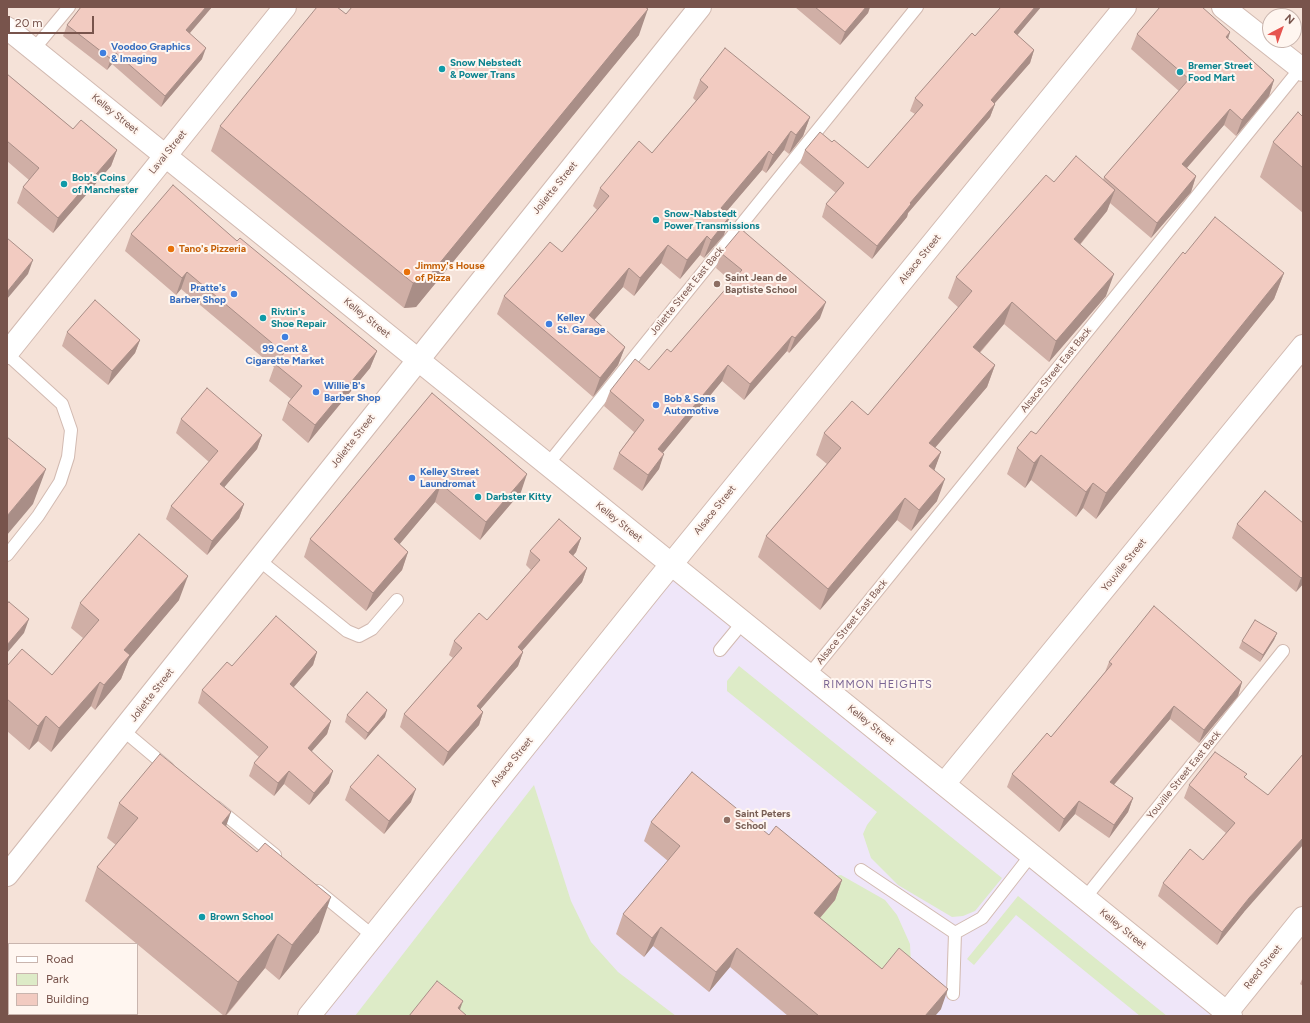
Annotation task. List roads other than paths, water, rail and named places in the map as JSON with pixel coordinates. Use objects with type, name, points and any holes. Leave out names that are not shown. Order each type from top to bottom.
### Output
[{"type":"street","name":"Laval Street","points":[[7,353],[285,7]]},
{"type":"street","name":"Joliette Street","points":[[7,875],[124,731],[418,359],[700,7]]},
{"type":"street","name":"Alsace Street","points":[[309,1016],[671,564],[1125,7]]},
{"type":"street","points":[[1223,7],[1302,68]]},
{"type":"street","name":"Kelley Street","points":[[7,28],[1085,898],[1227,1015]]},
{"type":"street","name":"Youville Street","points":[[944,784],[1303,346]]},
{"type":"street","name":"Reed Street","points":[[1227,1015],[1303,918]]},
{"type":"lane","points":[[34,49],[69,7]]},
{"type":"lane","name":"Joliette Street East Back","points":[[548,464],[917,7]]},
{"type":"lane","name":"Alsace Street East Back","points":[[809,675],[1302,68]]},
{"type":"lane","points":[[7,353],[62,404],[72,430],[68,456],[60,482],[38,516],[7,555]]},
{"type":"lane","points":[[259,560],[347,631],[359,636],[372,629],[397,600]]},
{"type":"lane","points":[[720,650],[743,622]]},
{"type":"lane","name":"Youville Street East Back","points":[[1085,898],[1283,651]]},
{"type":"lane","points":[[124,731],[176,775]]},
{"type":"lane","points":[[206,799],[283,861]]},
{"type":"lane","points":[[956,933],[982,918],[1031,855]]},
{"type":"lane","points":[[861,870],[956,933]]},
{"type":"lane","points":[[312,885],[373,936]]},
{"type":"lane","points":[[953,994],[956,933]]},
{"type":"place","name":"Voodoo Graphics & Imaging","points":[[103,53]]},
{"type":"place","name":"Snow Nebstedt & Power Trans","points":[[442,69]]},
{"type":"place","name":"Bremer Street Food Mart","points":[[1180,72]]},
{"type":"place","name":"Bob's Coins of Manchester","points":[[64,184]]},
{"type":"place","name":"Snow-Nabstedt Power Transmissions","points":[[656,220]]},
{"type":"place","name":"Tano's Pizzeria","points":[[171,249]]},
{"type":"place","name":"Jimmy's House of Pizza","points":[[407,272]]},
{"type":"place","name":"Saint Jean de Baptiste School","points":[[717,284]]},
{"type":"place","name":"Pratte's Barber Shop","points":[[234,294]]},
{"type":"place","name":"Rivtin's Shoe Repair","points":[[263,318]]},
{"type":"place","name":"Kelley St. Garage","points":[[549,324]]},
{"type":"place","name":"99 Cent & Cigarette Market","points":[[285,337]]},
{"type":"place","name":"Willie B's Barber Shop","points":[[316,392]]},
{"type":"place","name":"Bob & Sons Automotive","points":[[656,405]]},
{"type":"place","name":"Kelley Street Laundromat","points":[[412,478]]},
{"type":"place","name":"Darbster Kitty","points":[[478,497]]},
{"type":"place","name":"Saint Peters School","points":[[727,820]]},
{"type":"place","name":"Brown School","points":[[202,917]]},
{"type":"district","name":"RIMMON HEIGHTS","points":[[878,685]]}]
